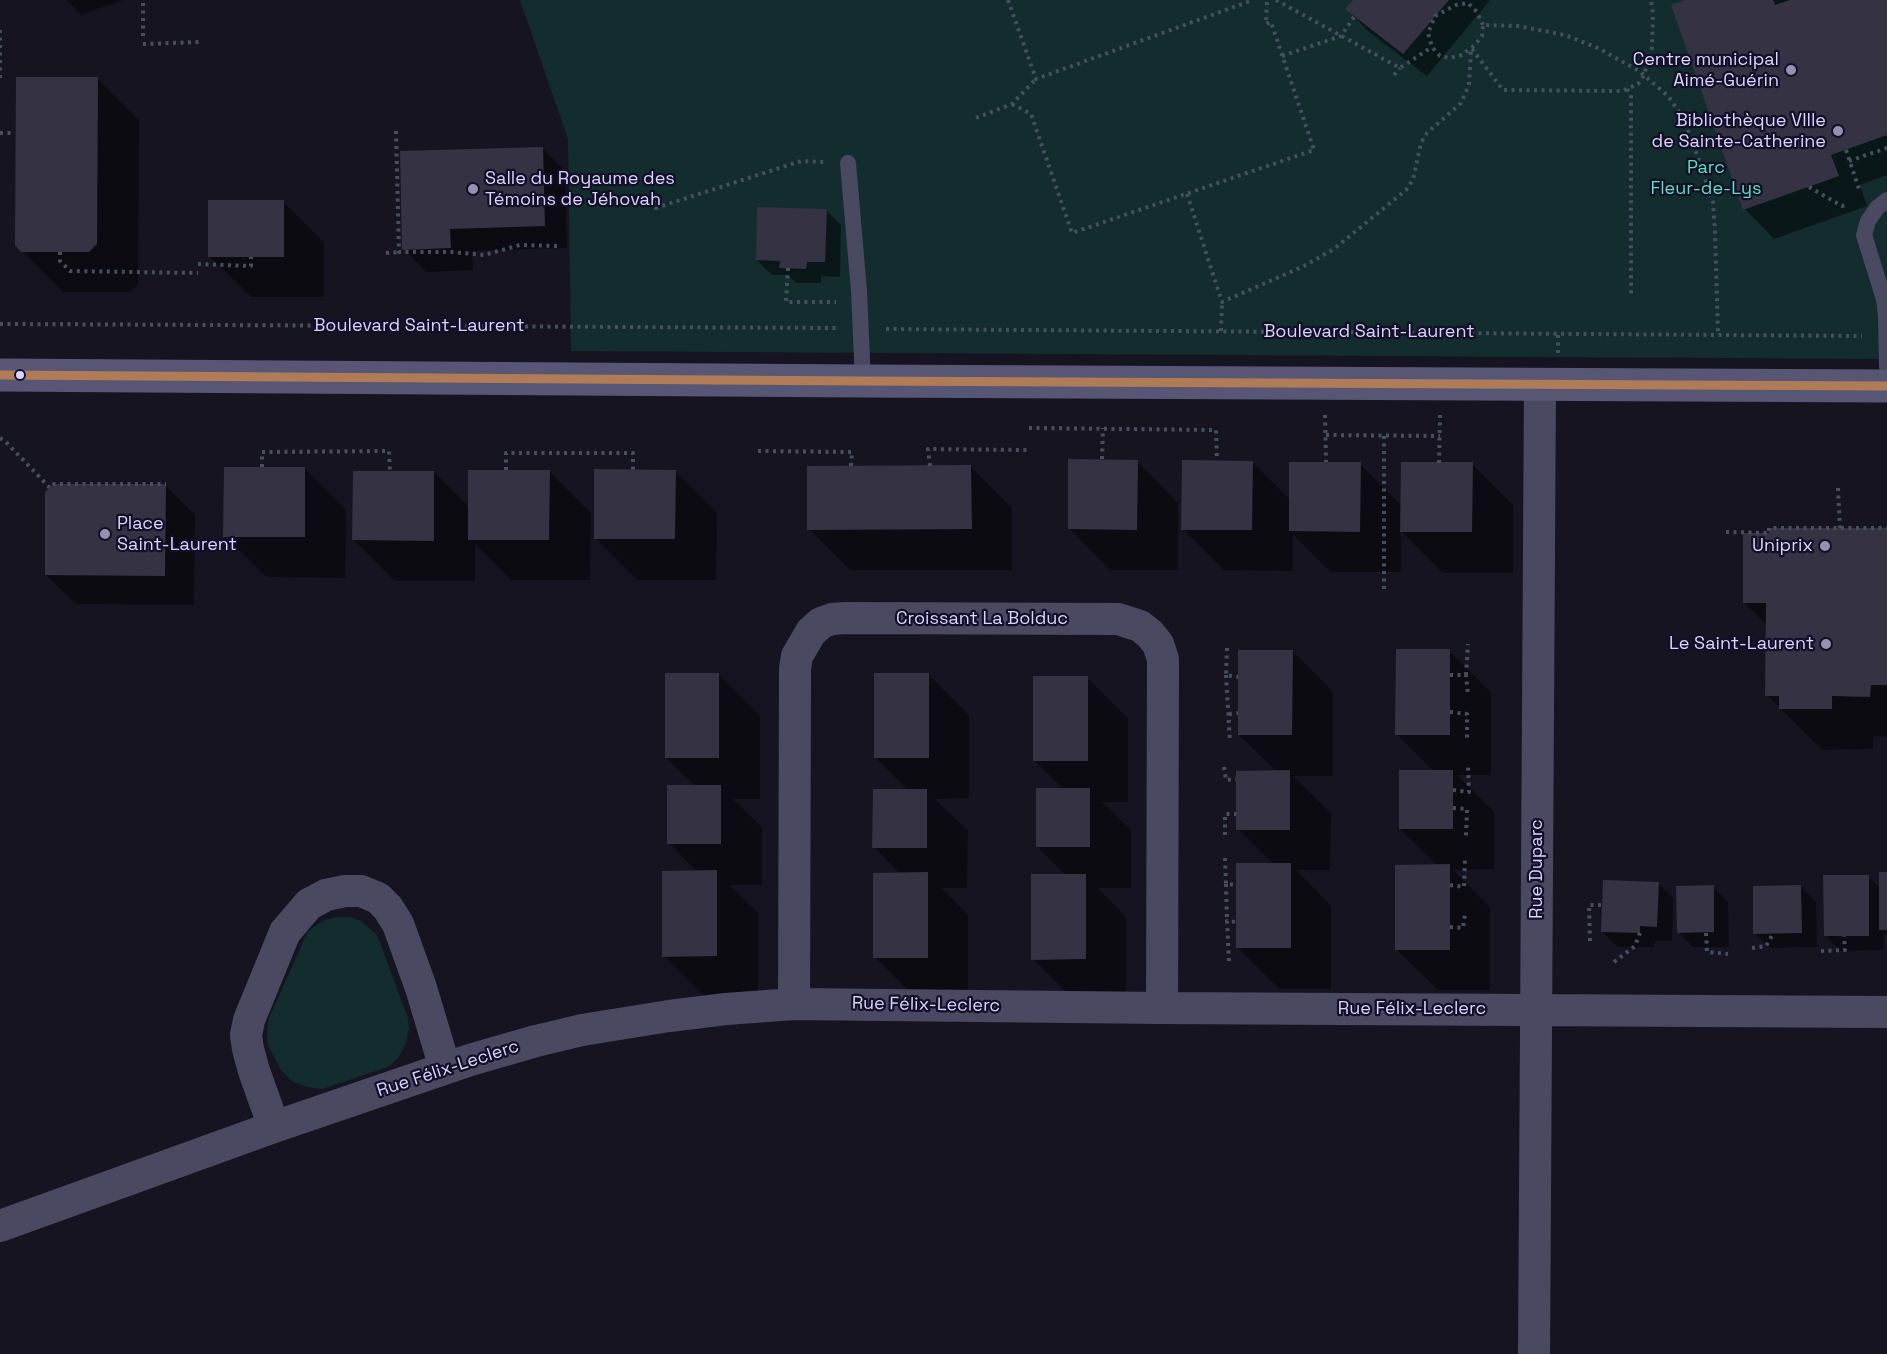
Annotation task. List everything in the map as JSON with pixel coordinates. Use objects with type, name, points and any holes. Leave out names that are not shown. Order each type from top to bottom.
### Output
[{"type":"street","points":[[0,375],[1887,386]]},
{"type":"street","name":"Rue Duparc","points":[[1534,1354],[1540,385]]},
{"type":"street","name":"Croissant La Bolduc","points":[[794,1004],[795,669],[797,656],[811,632],[821,623],[845,618],[1106,619],[1131,622],[1140,626],[1158,644],[1163,659],[1162,1008]]},
{"type":"street","points":[[274,1127],[248,1049],[246,1035],[249,1020],[285,932],[309,904],[326,895],[345,891],[362,891],[378,898],[388,908],[398,924],[421,987],[446,1068]]},
{"type":"street","name":"Rue Félix-Leclerc","points":[[0,1226],[274,1127],[446,1068],[536,1041],[603,1026],[704,1011],[794,1004],[1887,1012]]},
{"type":"lane","points":[[848,163],[860,303],[863,381]]},
{"type":"lane","points":[[1887,200],[1877,208],[1868,221],[1864,235],[1884,299],[1887,367]]},
{"type":"path","points":[[143,0],[143,36]]},
{"type":"path","points":[[1008,0],[1036,79]]},
{"type":"path","points":[[976,118],[1012,104],[1036,79],[1253,0]]},
{"type":"path","points":[[1012,104],[1031,114],[1072,234],[1314,150],[1271,22],[1266,24],[1267,0]]},
{"type":"path","points":[[1276,0],[1400,68]]},
{"type":"path","points":[[1471,48],[1503,90],[1622,91],[1638,84],[1644,75],[1652,47],[1651,0]]},
{"type":"path","points":[[1469,2],[1478,12],[1483,25],[1482,36],[1462,55],[1450,58],[1440,56],[1432,47],[1428,33],[1435,16],[1456,5],[1469,2]]},
{"type":"path","points":[[1282,56],[1341,36],[1354,17]]},
{"type":"path","points":[[1483,25],[1518,26],[1565,35],[1598,48],[1644,75],[1668,96],[1682,116],[1713,202],[1718,334]]},
{"type":"path","points":[[0,30],[0,78]]},
{"type":"path","points":[[143,44],[201,42]]},
{"type":"path","points":[[1394,75],[1400,68],[1432,47]]},
{"type":"path","points":[[1222,302],[1304,266],[1334,249],[1406,190],[1413,180],[1421,143],[1427,133],[1461,103],[1469,85],[1471,48]]},
{"type":"path","points":[[1627,89],[1631,95],[1630,297]]},
{"type":"path","points":[[396,131],[399,252]]},
{"type":"path","points":[[0,134],[15,133]]},
{"type":"path","points":[[1850,161],[1887,148]]},
{"type":"path","points":[[1846,150],[1863,199]]},
{"type":"path","points":[[651,194],[656,208],[801,161]]},
{"type":"path","points":[[1809,187],[1842,206],[1852,203]]},
{"type":"path","points":[[1187,194],[1222,302],[1221,331]]},
{"type":"path","points":[[386,253],[425,250],[484,255],[520,245],[557,246]]},
{"type":"path","points":[[60,252],[60,261],[70,272],[198,273]]},
{"type":"path","points":[[198,264],[251,266],[251,257]]},
{"type":"path","points":[[788,268],[786,302],[839,302]]},
{"type":"path","name":"Boulevard Saint-Laurent","points":[[0,324],[838,328]]},
{"type":"path","name":"Boulevard Saint-Laurent","points":[[885,329],[1852,335]]},
{"type":"path","points":[[1558,333],[1558,356]]},
{"type":"path","points":[[1325,383],[1326,462]]},
{"type":"path","points":[[1439,463],[1441,384]]},
{"type":"path","points":[[1029,428],[1216,429],[1217,460]]},
{"type":"path","points":[[1102,428],[1102,459]]},
{"type":"path","points":[[1326,435],[1440,436]]},
{"type":"path","points":[[1384,436],[1384,590]]},
{"type":"path","points":[[0,438],[50,488],[54,483],[166,484]]},
{"type":"path","points":[[930,466],[928,449],[1028,450]]},
{"type":"path","points":[[262,467],[262,452],[389,451],[390,471]]},
{"type":"path","points":[[758,451],[852,452],[851,466]]},
{"type":"path","points":[[506,470],[506,453],[633,453],[633,470]]},
{"type":"path","points":[[1838,488],[1840,528]]},
{"type":"path","points":[[1726,532],[1769,533],[1769,528],[1887,528]]},
{"type":"path","points":[[1468,644],[1466,675],[1468,694]]},
{"type":"path","points":[[1227,648],[1226,675],[1230,742]]},
{"type":"path","points":[[1226,675],[1238,677]]},
{"type":"path","points":[[1450,675],[1466,675]]},
{"type":"path","points":[[1450,712],[1467,714],[1467,742]]},
{"type":"path","points":[[1228,714],[1238,713]]},
{"type":"path","points":[[1224,767],[1226,780],[1236,779]]},
{"type":"path","points":[[1453,790],[1468,792],[1468,767]]},
{"type":"path","points":[[1453,808],[1467,809],[1466,836]]},
{"type":"path","points":[[1225,835],[1225,814],[1236,814]]},
{"type":"path","points":[[1226,858],[1229,961]]},
{"type":"path","points":[[1450,885],[1464,887],[1465,859]]},
{"type":"path","points":[[1226,884],[1236,885]]},
{"type":"path","points":[[1590,941],[1589,905],[1602,905]]},
{"type":"path","points":[[1449,927],[1463,928],[1465,914]]},
{"type":"path","points":[[1227,921],[1236,922]]},
{"type":"path","points":[[1614,962],[1635,946],[1640,933]]},
{"type":"path","points":[[1706,933],[1707,952],[1728,954]]},
{"type":"path","points":[[1752,948],[1766,946],[1773,934]]},
{"type":"path","points":[[1821,951],[1845,950],[1844,936]]},
{"type":"green space","name":"Parc Fleur-de-Lys","points":[[520,0],[1887,0],[1887,359],[571,351],[568,139]]},
{"type":"green space","points":[[350,917],[361,921],[377,935],[408,1018],[409,1031],[398,1058],[388,1067],[322,1089],[307,1087],[293,1082],[281,1070],[268,1045],[269,1018],[307,933],[325,920]]},
{"type":"building","points":[[1353,0],[1449,0],[1403,54],[1345,9]]},
{"type":"building","name":"Centre municipal Aimé-Guérin","points":[[1685,0],[1773,0],[1775,5],[1790,0],[1887,0],[1887,135],[1831,155],[1839,176],[1743,210],[1671,5]]},
{"type":"building","points":[[16,77],[98,77],[97,244],[89,252],[21,252],[15,245]]},
{"type":"building","name":"Salle du Royaume des Témoins de Jéhovah","points":[[543,147],[545,226],[450,229],[451,248],[402,250],[400,151]]},
{"type":"building","points":[[208,200],[284,200],[284,257],[208,257]]},
{"type":"building","points":[[757,207],[827,209],[825,262],[807,262],[806,269],[779,268],[780,261],[756,260]]},
{"type":"building","points":[[1068,459],[1138,460],[1137,530],[1068,529]]},
{"type":"building","points":[[1182,460],[1253,461],[1252,530],[1181,530]]},
{"type":"building","points":[[1289,462],[1361,462],[1360,532],[1289,531]]},
{"type":"building","points":[[1401,462],[1473,462],[1472,532],[1400,532]]},
{"type":"building","points":[[971,465],[972,529],[807,530],[807,466]]},
{"type":"building","points":[[224,467],[305,467],[305,537],[223,537]]},
{"type":"building","points":[[594,469],[676,470],[675,539],[594,539]]},
{"type":"building","points":[[468,470],[550,470],[549,540],[468,540]]},
{"type":"building","points":[[353,471],[434,471],[434,541],[352,540]]},
{"type":"building","name":"Place Saint-Laurent","points":[[54,484],[166,484],[165,576],[45,575],[45,492]]},
{"type":"building","name":"Le Saint-Laurent","points":[[1769,528],[1887,528],[1887,685],[1871,685],[1870,697],[1832,696],[1832,709],[1779,709],[1779,696],[1765,696],[1766,603],[1743,603],[1743,533],[1769,533]]},
{"type":"building","points":[[1396,649],[1450,649],[1450,735],[1395,735]]},
{"type":"building","points":[[1238,650],[1293,650],[1292,735],[1238,735]]},
{"type":"building","points":[[665,673],[719,673],[719,758],[665,758]]},
{"type":"building","points":[[874,673],[929,673],[929,758],[874,758]]},
{"type":"building","points":[[1033,676],[1088,676],[1088,761],[1033,761]]},
{"type":"building","points":[[1290,770],[1290,830],[1236,830],[1236,771]]},
{"type":"building","points":[[1399,770],[1453,770],[1453,829],[1399,829]]},
{"type":"building","points":[[667,785],[721,785],[721,844],[667,844]]},
{"type":"building","points":[[1036,788],[1090,788],[1090,847],[1036,847]]},
{"type":"building","points":[[873,789],[927,789],[927,848],[872,848]]},
{"type":"building","points":[[1236,863],[1291,863],[1291,948],[1236,948]]},
{"type":"building","points":[[1450,864],[1450,950],[1395,950],[1395,865]]},
{"type":"building","points":[[717,870],[717,956],[662,957],[662,871]]},
{"type":"building","points":[[928,872],[928,958],[873,958],[873,873]]},
{"type":"building","points":[[1879,872],[1887,872],[1887,930],[1879,930]]},
{"type":"building","points":[[1031,874],[1086,874],[1086,959],[1031,960]]},
{"type":"building","points":[[1823,875],[1869,875],[1869,936],[1824,936]]},
{"type":"building","points":[[1603,880],[1659,882],[1657,927],[1640,926],[1640,933],[1601,932]]},
{"type":"building","points":[[1714,885],[1714,932],[1677,933],[1676,886]]},
{"type":"building","points":[[1801,885],[1802,933],[1753,934],[1753,886]]},
{"type":"transit line","points":[[0,375],[1887,386]]},
{"type":"place","name":"Centre municipal Aimé-Guérin","points":[[1791,70]]},
{"type":"place","name":"Bibliothèque VIlle de Sainte-Catherine","points":[[1838,131]]},
{"type":"place","name":"Salle du Royaume des Témoins de Jéhovah","points":[[473,189]]},
{"type":"place","name":"Place Saint-Laurent","points":[[105,534]]},
{"type":"place","name":"Uniprix","points":[[1825,546]]},
{"type":"place","name":"Le Saint-Laurent","points":[[1826,644]]}]
